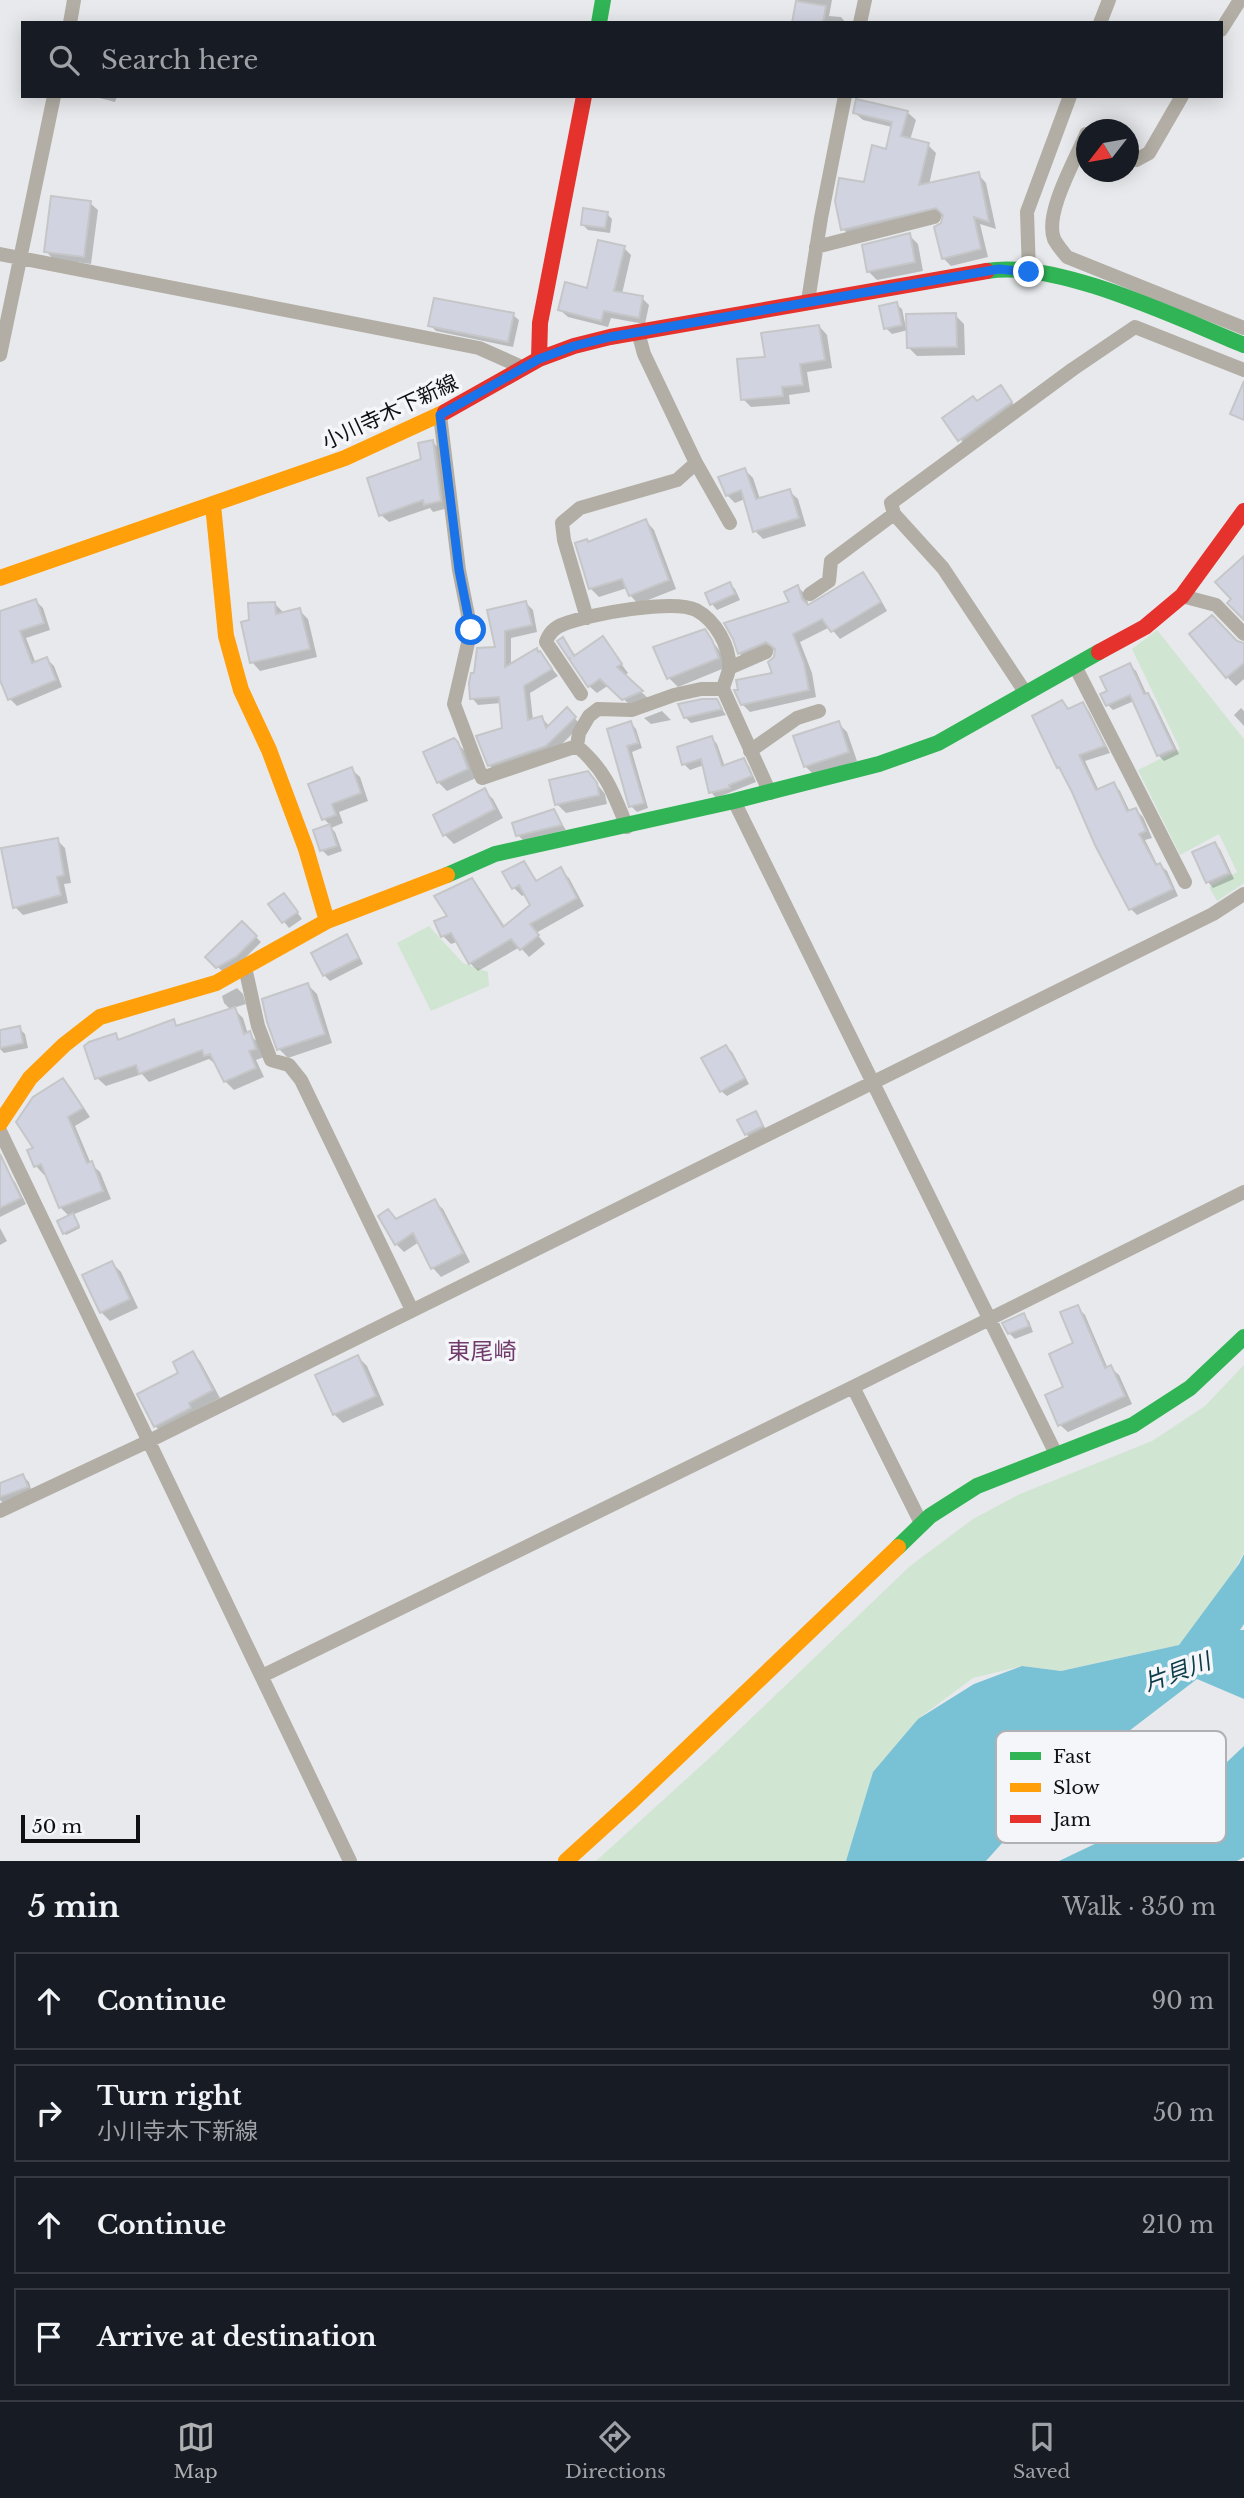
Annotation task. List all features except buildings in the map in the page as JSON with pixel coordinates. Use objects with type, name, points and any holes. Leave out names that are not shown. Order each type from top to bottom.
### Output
[{"type":"street","points":[[70,21],[74,0]]},
{"type":"street","points":[[599,21],[603,0]]},
{"type":"street","points":[[860,21],[865,0]]},
{"type":"street","points":[[1101,21],[1109,0]]},
{"type":"street","points":[[1223,27],[1240,0]]},
{"type":"street","points":[[0,355],[54,98]]},
{"type":"street","points":[[539,359],[540,323],[584,98]]},
{"type":"street","points":[[808,301],[845,98]]},
{"type":"street","points":[[1029,272],[1027,212],[1069,98]]},
{"type":"street","points":[[1139,158],[1149,153],[1181,98]]},
{"type":"street","points":[[1076,159],[1051,222],[1054,240],[1067,257],[1244,328]]},
{"type":"street","points":[[816,247],[934,217]]},
{"type":"street","points":[[0,254],[479,348],[524,368]]},
{"type":"street","name":"小川寺木下新線","points":[[0,578],[345,458],[440,415],[539,359],[574,346],[638,332],[999,269],[1047,273],[1116,294],[1244,345]]},
{"type":"street","points":[[1025,692],[943,568],[894,514],[891,503],[1073,369],[1135,327],[1244,370]]},
{"type":"street","points":[[638,332],[644,354],[696,463],[730,523]]},
{"type":"street","points":[[440,415],[459,570],[471,630],[454,704],[482,778],[577,746]]},
{"type":"street","points":[[587,618],[564,540],[562,523],[580,508],[677,480],[696,463]]},
{"type":"street","points":[[213,505],[226,636],[232,658],[241,690],[269,750],[306,849],[327,921]]},
{"type":"street","points":[[0,1123],[30,1078],[64,1045],[100,1017],[216,983],[327,921],[415,889],[495,854],[627,827],[770,793],[879,765],[938,743],[1145,627],[1182,596],[1244,511]]},
{"type":"street","points":[[810,594],[829,581],[831,561],[894,514]]},
{"type":"street","points":[[1182,596],[1216,605],[1244,634]]},
{"type":"street","points":[[581,694],[546,642],[549,634],[563,624],[647,607],[679,606],[696,610],[713,624],[725,645],[729,668],[723,689],[770,793]]},
{"type":"street","points":[[729,668],[766,652]]},
{"type":"street","points":[[1075,666],[1185,882]]},
{"type":"street","points":[[577,746],[579,733],[589,716],[598,709],[632,710],[674,695],[723,689]]},
{"type":"street","points":[[750,751],[797,718],[819,711]]},
{"type":"street","points":[[577,746],[597,763],[614,794],[627,827]]},
{"type":"street","points":[[734,802],[1057,1456]]},
{"type":"street","points":[[0,1511],[149,1441],[1213,915],[1244,894]]},
{"type":"street","points":[[245,967],[258,1026],[271,1060],[289,1065],[301,1080],[412,1310]]},
{"type":"street","points":[[0,1131],[350,1861]]},
{"type":"street","points":[[262,1676],[1244,1192]]},
{"type":"street","points":[[566,1861],[921,1523],[977,1486],[1133,1425],[1190,1388],[1244,1337]]},
{"type":"street","points":[[853,1387],[921,1523]]},
{"type":"green space","points":[[1157,630],[1244,739],[1244,883],[1217,901],[1209,887],[1237,872],[1219,834],[1180,855],[1138,770],[1180,749],[1132,649]]},
{"type":"green space","points":[[429,926],[463,963],[488,972],[489,986],[431,1011],[397,943]]},
{"type":"green space","points":[[1244,1365],[1244,1552],[1233,1573],[1179,1645],[1061,1671],[1022,1666],[973,1678],[918,1719],[873,1772],[846,1861],[596,1861],[716,1752],[910,1566],[973,1519],[1020,1494],[1152,1441],[1205,1406]]},
{"type":"water","name":"片貝川","points":[[1244,1554],[1244,1624],[1240,1630],[1244,1630],[1244,1699],[1197,1679],[1129,1731],[996,1731],[996,1843],[1002,1843],[986,1861],[846,1861],[873,1772],[918,1719],[974,1684],[1022,1666],[1061,1671],[1179,1645]]},
{"type":"water","points":[[1244,1746],[1244,1857],[1237,1861],[1059,1861],[1097,1843],[1226,1843],[1227,1762]]},
{"type":"traffic: fast","points":[[599,21],[603,0]]},
{"type":"traffic: fast","points":[[987,271],[1015,270],[1081,282],[1116,293],[1244,345]]},
{"type":"traffic: fast","points":[[447,875],[495,854],[734,801],[879,764],[938,743],[1099,652]]},
{"type":"traffic: fast","points":[[898,1547],[930,1516],[977,1486],[1133,1425],[1190,1388],[1244,1337]]},
{"type":"traffic: slow","points":[[0,578],[345,458],[445,412]]},
{"type":"traffic: slow","points":[[213,505],[226,636],[241,690],[269,750],[306,849],[327,921]]},
{"type":"traffic: slow","points":[[0,1123],[30,1078],[64,1045],[100,1017],[216,983],[327,921],[447,875]]},
{"type":"traffic: slow","points":[[566,1861],[898,1547]]},
{"type":"traffic: jam","points":[[445,412],[539,359],[540,323],[584,98]]},
{"type":"traffic: jam","points":[[539,359],[610,337],[987,271]]},
{"type":"traffic: jam","points":[[1099,652],[1145,627],[1182,596],[1244,511]]},
{"type":"district","name":"東尾崎","points":[[482,1351]]},
{"type":"route","points":[[471,630],[459,570],[440,415],[539,359],[610,337],[999,269],[1029,272]]}]
